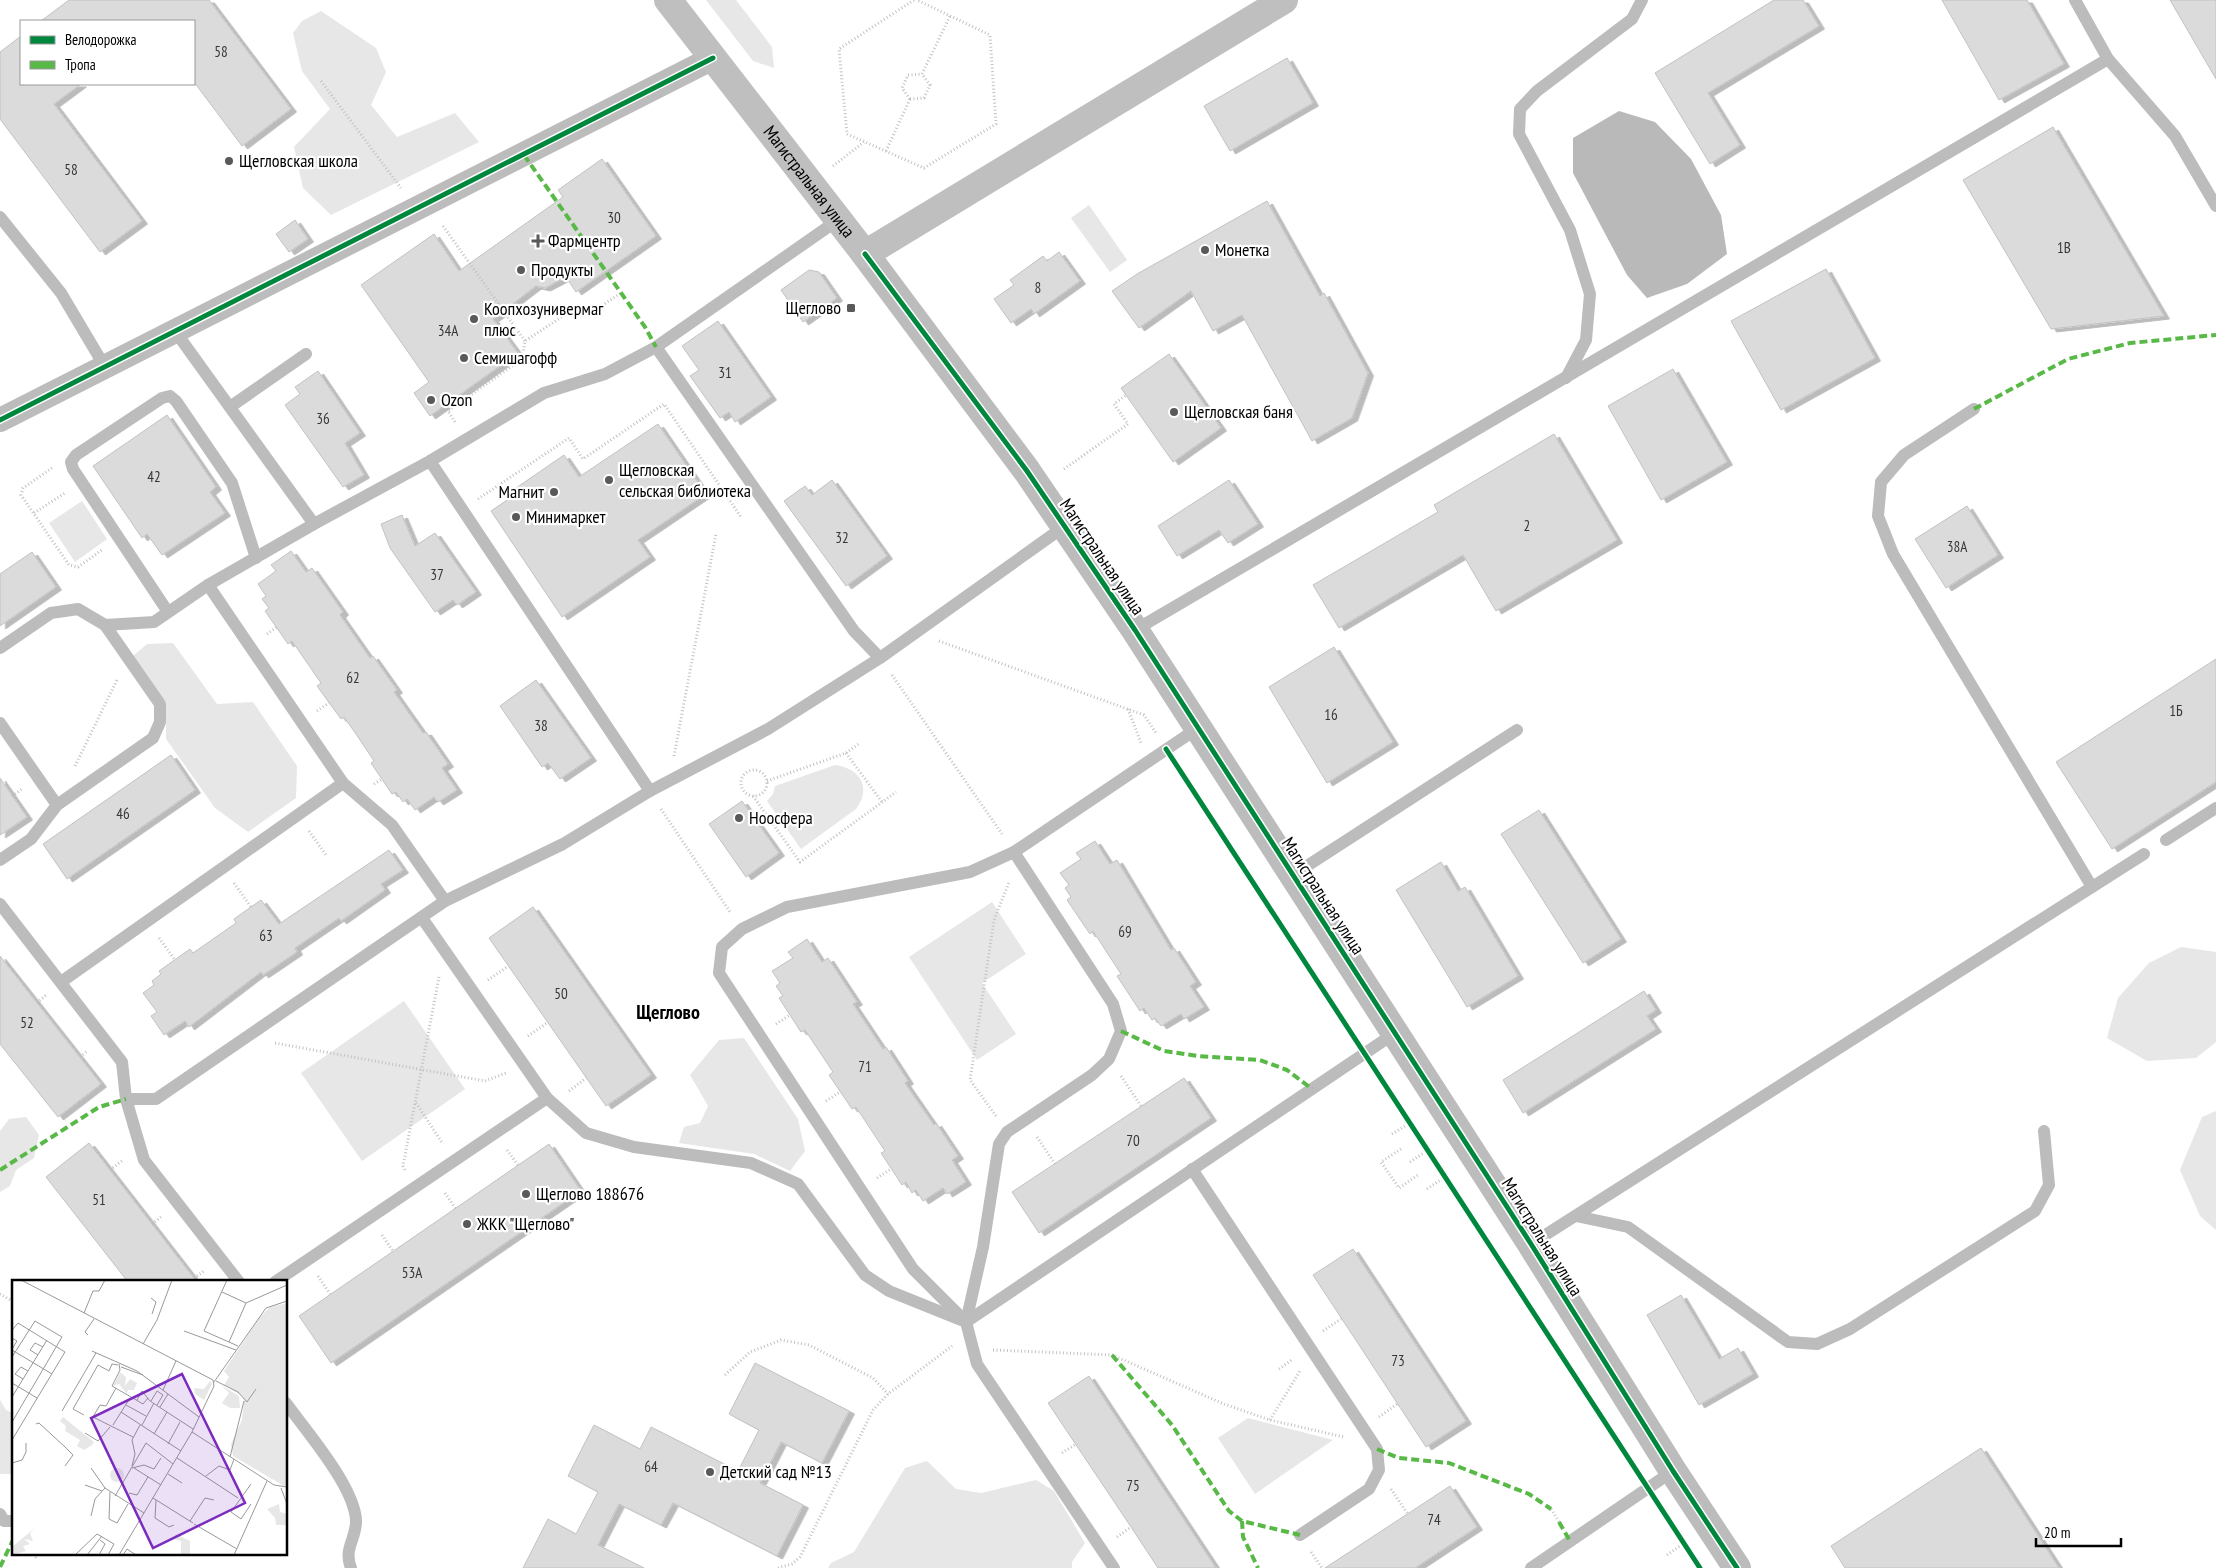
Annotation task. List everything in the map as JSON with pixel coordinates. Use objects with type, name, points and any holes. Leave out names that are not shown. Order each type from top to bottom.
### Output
[{"type":"main road","name":"Магистральная улица","points":[[668,0],[865,254]]},
{"type":"main road","points":[[865,254],[1284,0]]},
{"type":"street","points":[[0,420],[713,58]]},
{"type":"street","name":"Магистральная улица","points":[[865,254],[1065,526],[1395,1033],[1531,1244],[1673,1471],[1737,1568]]},
{"type":"lane","points":[[1566,378],[1586,340],[1590,294],[1570,230],[1519,134],[1520,109],[1537,91],[1632,19],[1642,0]]},
{"type":"lane","points":[[2075,0],[2108,59],[2174,136],[2216,206]]},
{"type":"lane","points":[[1134,630],[2108,59]]},
{"type":"lane","points":[[0,217],[62,293],[106,366]]},
{"type":"lane","points":[[105,625],[154,622],[208,585],[314,524],[430,461],[544,393],[605,374],[656,347],[838,220]]},
{"type":"lane","points":[[176,331],[314,524]]},
{"type":"lane","points":[[656,347],[854,632],[880,658]]},
{"type":"lane","points":[[230,407],[306,354]]},
{"type":"lane","points":[[168,612],[73,470],[71,462],[76,456],[162,398],[170,396],[176,400],[232,483],[256,558]]},
{"type":"lane","points":[[1974,409],[1904,455],[1882,482],[1878,516],[1893,554],[2092,887]]},
{"type":"lane","points":[[430,461],[650,792]]},
{"type":"lane","points":[[126,1099],[156,1099],[445,902],[563,844],[650,792],[768,729],[880,658],[1065,526]]},
{"type":"lane","points":[[208,585],[343,783],[392,825],[445,902]]},
{"type":"lane","points":[[0,648],[51,613],[78,609],[105,625],[160,704],[160,722],[153,738],[57,805],[31,840],[0,860]]},
{"type":"lane","points":[[0,723],[57,805]]},
{"type":"lane","points":[[966,1322],[913,1269],[719,973],[722,947],[742,929],[787,907],[970,872],[1016,855],[1198,728]]},
{"type":"lane","points":[[1293,875],[1517,730]]},
{"type":"lane","points":[[61,982],[343,783]]},
{"type":"lane","points":[[2166,840],[2216,808]]},
{"type":"lane","points":[[1531,1244],[2144,854]]},
{"type":"lane","points":[[1016,855],[1113,1004],[1121,1031],[1109,1058],[1092,1075],[1007,1132],[999,1144],[983,1247],[966,1322],[978,1364],[1114,1568]]},
{"type":"lane","points":[[0,904],[122,1062],[126,1099],[144,1160],[238,1280]]},
{"type":"lane","points":[[422,918],[548,1098],[586,1134],[634,1147],[750,1163],[798,1184],[865,1275],[889,1292],[966,1322]]},
{"type":"lane","points":[[966,1322],[1395,1033]]},
{"type":"lane","points":[[278,1280],[548,1098]]},
{"type":"lane","points":[[1576,1216],[1628,1227],[1788,1342],[1817,1344],[1850,1329],[2035,1211],[2049,1186],[2044,1131]]},
{"type":"lane","points":[[1192,1169],[1377,1450],[1379,1470],[1369,1489],[1300,1535]]},
{"type":"lane","points":[[288,1406],[348,1490],[356,1521],[347,1558],[351,1568]]},
{"type":"lane","points":[[1531,1568],[1673,1471]]},
{"type":"lane","points":[[0,1514],[4,1521],[12,1521]]},
{"type":"path","points":[[915,0],[950,16],[990,35],[996,124],[924,168],[847,134],[839,49],[915,0]]},
{"type":"path","points":[[922,74],[950,16]]},
{"type":"path","points":[[910,99],[924,98],[930,85],[922,74]]},
{"type":"path","points":[[910,99],[902,88],[908,75],[922,74]]},
{"type":"path","points":[[321,81],[403,190]]},
{"type":"path","points":[[886,151],[910,99]]},
{"type":"path","points":[[831,168],[864,142]]},
{"type":"path","points":[[443,226],[525,342],[522,359],[448,412],[467,439]]},
{"type":"path","points":[[525,342],[580,305],[588,316],[621,293]]},
{"type":"path","points":[[1064,469],[1128,424],[1114,404],[1126,395]]},
{"type":"path","points":[[462,510],[569,438],[584,459],[664,404],[741,517]]},
{"type":"path","points":[[71,462],[61,462],[23,488],[21,495],[69,565],[78,567],[119,539]]},
{"type":"path","points":[[34,513],[81,482]]},
{"type":"path","points":[[670,781],[716,534]]},
{"type":"path","points":[[915,633],[1144,715],[1166,749]]},
{"type":"path","points":[[57,805],[128,658]]},
{"type":"path","points":[[880,658],[1016,855],[994,920],[970,1080],[1007,1132]]},
{"type":"path","points":[[1128,709],[1144,751]]},
{"type":"path","points":[[768,780],[846,753],[860,743]]},
{"type":"path","points":[[846,753],[882,802]]},
{"type":"path","points":[[753,796],[763,793],[768,780],[765,774],[759,770],[746,772],[741,785],[744,791],[753,796],[800,862],[896,792]]},
{"type":"path","points":[[650,792],[742,929]]},
{"type":"path","points":[[298,815],[326,855]]},
{"type":"path","points":[[224,868],[251,907]]},
{"type":"path","points":[[148,921],[175,960]]},
{"type":"path","points":[[410,1190],[403,1166],[444,950]]},
{"type":"path","points":[[782,1020],[790,1015]]},
{"type":"path","points":[[246,1038],[485,1081],[525,1065]]},
{"type":"path","points":[[1109,1058],[1141,1106]]},
{"type":"path","points":[[830,1098],[840,1092]]},
{"type":"path","points":[[415,1102],[454,1161]]},
{"type":"path","points":[[1405,1115],[1414,1129]]},
{"type":"path","points":[[1025,1120],[1055,1164]]},
{"type":"path","points":[[1392,1134],[1410,1122]]},
{"type":"path","points":[[1423,1143],[1432,1157]]},
{"type":"path","points":[[1401,1149],[1381,1162],[1399,1188],[1418,1175]]},
{"type":"path","points":[[1410,1162],[1428,1150]]},
{"type":"path","points":[[878,1178],[892,1169]]},
{"type":"path","points":[[1441,1170],[1451,1185]]},
{"type":"path","points":[[1428,1189],[1445,1177]]},
{"type":"path","points":[[0,1294],[12,1301]]},
{"type":"path","points":[[725,1376],[750,1352],[781,1340],[809,1345],[817,1349],[873,1378],[888,1394]]},
{"type":"path","points":[[778,1568],[792,1564],[800,1557],[873,1410],[888,1394],[956,1343]]},
{"type":"path","points":[[1270,1420],[1297,1380],[1310,1348]]},
{"type":"path","points":[[990,1350],[1112,1355],[1224,1404],[1270,1420],[1360,1441],[1377,1450]]},
{"type":"path","points":[[1551,1510],[1558,1522]]},
{"type":"path","points":[[1679,1536],[1690,1552]]},
{"type":"path","points":[[1667,1555],[1684,1544]]},
{"type":"shaded area","points":[[706,0],[736,0],[772,47],[774,68],[753,61]]},
{"type":"shaded area","points":[[321,11],[376,48],[386,72],[371,105],[397,137],[455,113],[479,142],[331,215],[303,188],[294,147],[330,109],[302,71],[293,33],[302,21]]},
{"type":"shaded area","points":[[1619,111],[1655,122],[1691,159],[1721,215],[1727,254],[1687,284],[1647,298],[1627,275],[1573,173],[1573,138]]},
{"type":"shaded area","points":[[1089,205],[1127,260],[1110,272],[1071,218]]},
{"type":"shaded area","points":[[82,501],[107,539],[75,562],[49,523]]},
{"type":"shaded area","points":[[173,643],[217,704],[253,702],[297,766],[296,798],[248,832],[215,808],[166,739],[166,702],[133,656],[147,644]]},
{"type":"shaded area","points":[[835,765],[851,770],[861,780],[863,794],[861,801],[856,809],[801,849],[767,801],[773,794],[775,786]]},
{"type":"shaded area","points":[[992,902],[1026,954],[982,983],[1016,1034],[977,1060],[909,957]]},
{"type":"shaded area","points":[[2181,947],[2216,952],[2216,1042],[2196,1058],[2147,1061],[2107,1038],[2118,998],[2149,963]]},
{"type":"shaded area","points":[[404,1001],[465,1089],[362,1161],[301,1073]]},
{"type":"shaded area","points":[[744,1038],[798,1119],[805,1151],[790,1171],[754,1154],[679,1143],[684,1127],[700,1123],[708,1106],[690,1075],[719,1040]]},
{"type":"shaded area","points":[[2216,1111],[2216,1230],[2200,1216],[2180,1170],[2202,1117]]},
{"type":"shaded area","points":[[26,1117],[39,1135],[34,1158],[16,1170],[10,1186],[0,1192],[0,1131],[9,1119]]},
{"type":"shaded area","points":[[0,1400],[6,1410],[12,1413],[12,1474],[0,1474]]},
{"type":"shaded area","points":[[1248,1418],[1333,1440],[1255,1494],[1218,1438]]},
{"type":"shaded area","points":[[927,1461],[956,1489],[981,1493],[1036,1480],[1054,1491],[1085,1543],[1072,1562],[1072,1568],[828,1568],[831,1563],[854,1552],[905,1468]]},
{"type":"building","points":[[69,0],[209,0],[291,109],[242,146],[195,83],[195,20],[42,20]]},
{"type":"building","points":[[1774,0],[1803,0],[1819,26],[1708,93],[1740,145],[1710,164],[1655,73]]},
{"type":"building","points":[[1942,0],[2027,0],[2064,64],[1999,100]]},
{"type":"building","points":[[2170,0],[2216,0],[2216,79]]},
{"type":"building","points":[[20,37],[20,85],[80,85],[54,104],[142,221],[100,252],[0,119],[0,52]]},
{"type":"building","points":[[1287,58],[1313,103],[1230,151],[1204,106]]},
{"type":"building","points":[[2053,127],[2164,316],[2051,329],[1963,180]]},
{"type":"building","points":[[602,159],[656,236],[576,292],[566,277],[545,288],[536,286],[493,319],[518,353],[430,416],[414,393],[429,382],[361,285],[434,234],[459,271],[563,197],[558,190]]},
{"type":"building","points":[[1267,201],[1320,296],[1324,293],[1368,373],[1352,418],[1312,441],[1242,315],[1213,331],[1191,291],[1139,328],[1112,291],[1137,274]]},
{"type":"building","points":[[295,220],[308,239],[289,252],[276,234]]},
{"type":"building","points":[[1059,252],[1080,281],[1034,314],[1031,309],[1011,323],[994,299],[1014,285],[1010,280],[1043,256],[1047,261]]},
{"type":"building","points":[[1826,269],[1875,358],[1781,410],[1731,321]]},
{"type":"building","points":[[809,270],[819,272],[837,298],[803,322],[781,290]]},
{"type":"building","points":[[718,321],[771,397],[735,422],[729,412],[720,418],[690,376],[699,370],[682,346]]},
{"type":"building","name":"Щегловская баня","points":[[1169,354],[1221,428],[1173,462],[1121,388]]},
{"type":"building","points":[[1673,369],[1727,462],[1661,500],[1608,406]]},
{"type":"building","points":[[318,371],[360,433],[345,443],[364,475],[343,487],[285,405],[300,394],[295,387]]},
{"type":"building","points":[[167,415],[216,487],[210,492],[225,513],[162,555],[147,534],[142,538],[93,466]]},
{"type":"building","points":[[658,424],[706,494],[638,540],[650,557],[562,617],[491,511],[519,492],[516,488],[564,455],[579,477]]},
{"type":"building","points":[[1554,434],[1617,540],[1496,611],[1463,555],[1339,628],[1313,585],[1438,512],[1434,505]]},
{"type":"building","points":[[832,480],[887,556],[846,586],[784,501],[805,486],[812,495]]},
{"type":"building","points":[[1229,480],[1258,524],[1228,543],[1219,530],[1177,556],[1158,526]]},
{"type":"building","points":[[1967,506],[1998,555],[1946,588],[1915,539]]},
{"type":"building","points":[[402,515],[415,546],[435,533],[476,592],[457,605],[453,600],[435,612],[390,548],[381,524]]},
{"type":"building","points":[[291,551],[306,572],[312,568],[343,612],[340,615],[370,658],[373,656],[397,690],[394,692],[423,733],[426,732],[448,764],[442,768],[457,790],[438,802],[434,797],[415,810],[407,799],[403,802],[396,792],[392,794],[371,763],[374,761],[356,734],[344,717],[341,719],[317,686],[321,683],[292,641],[288,644],[265,611],[269,608],[262,599],[266,596],[258,584],[276,571],[271,565]]},
{"type":"building","points":[[32,552],[56,587],[0,626],[0,574]]},
{"type":"building","points":[[1334,647],[1393,742],[1327,783],[1269,687]]},
{"type":"building","points":[[2216,659],[2216,782],[2112,849],[2056,762]]},
{"type":"building","points":[[536,680],[591,758],[560,779],[548,763],[542,767],[500,706]]},
{"type":"building","points":[[171,755],[195,790],[67,879],[43,844]]},
{"type":"building","points":[[0,778],[27,817],[0,835]]},
{"type":"building","points":[[742,801],[779,853],[746,877],[709,824]]},
{"type":"building","points":[[1539,810],[1621,939],[1583,963],[1501,834]]},
{"type":"building","points":[[1095,841],[1110,864],[1117,860],[1171,950],[1174,948],[1196,982],[1190,986],[1204,1007],[1184,1019],[1181,1014],[1161,1026],[1155,1018],[1152,1020],[1144,1008],[1140,1011],[1117,976],[1121,974],[1093,931],[1090,934],[1067,900],[1071,897],[1065,888],[1069,885],[1060,873],[1081,859],[1076,853]]},
{"type":"building","points":[[389,850],[403,870],[381,884],[385,890],[341,921],[339,918],[295,948],[297,952],[263,975],[261,972],[189,1027],[185,1021],[164,1035],[151,1016],[157,1012],[143,993],[154,985],[152,981],[161,974],[159,971],[190,949],[193,953],[236,923],[234,919],[261,900],[279,924]]},
{"type":"building","points":[[1441,862],[1458,891],[1465,887],[1518,976],[1467,1007],[1396,890]]},
{"type":"building","points":[[533,907],[651,1075],[606,1106],[489,938]]},
{"type":"building","points":[[807,939],[822,962],[828,958],[857,1002],[853,1004],[883,1049],[886,1047],[908,1081],[905,1083],[934,1125],[936,1123],[958,1156],[952,1160],[966,1182],[947,1194],[943,1188],[923,1201],[916,1190],[912,1193],[906,1182],[902,1185],[881,1153],[885,1151],[856,1107],[852,1109],[829,1075],[833,1072],[805,1030],[801,1032],[779,998],[783,996],[776,986],[780,983],[772,971],[793,958],[788,952]]},
{"type":"building","points":[[0,956],[101,1084],[58,1117],[0,1044]]},
{"type":"building","points":[[1644,991],[1656,1010],[1647,1016],[1656,1029],[1523,1113],[1503,1080]]},
{"type":"building","points":[[1184,1078],[1211,1118],[1039,1233],[1012,1192]]},
{"type":"building","points":[[89,1143],[195,1280],[126,1280],[46,1177]]},
{"type":"building","points":[[549,1144],[581,1191],[331,1363],[299,1316]]},
{"type":"building","points":[[1353,1249],[1466,1421],[1426,1447],[1313,1275]]},
{"type":"building","points":[[1681,1295],[1719,1359],[1738,1348],[1753,1374],[1699,1405],[1647,1315]]},
{"type":"building","points":[[755,1363],[849,1411],[822,1463],[781,1442],[760,1483],[803,1505],[777,1556],[673,1503],[661,1525],[619,1504],[598,1545],[644,1568],[523,1568],[548,1519],[576,1534],[598,1492],[568,1476],[594,1425],[640,1449],[651,1427],[738,1471],[759,1430],[729,1414]]},
{"type":"building","points":[[1089,1376],[1216,1568],[1158,1568],[1048,1403]]},
{"type":"building","points":[[1981,1448],[2059,1568],[1845,1568],[1831,1546]]},
{"type":"building","points":[[1450,1486],[1477,1527],[1415,1568],[1325,1568]]},
{"type":"marked path","points":[[524,155],[645,327],[656,347]]},
{"type":"marked path","points":[[1974,409],[2068,359],[2130,343],[2216,335]]},
{"type":"marked path","points":[[1121,1031],[1164,1051],[1198,1056],[1260,1060],[1287,1070],[1312,1089]]},
{"type":"marked path","points":[[0,1170],[99,1107],[126,1099]]},
{"type":"marked path","points":[[1112,1355],[1172,1425],[1229,1511],[1242,1521],[1300,1535]]},
{"type":"marked path","points":[[1377,1449],[1399,1458],[1449,1463],[1529,1494],[1551,1509]]},
{"type":"marked path","points":[[1242,1521],[1243,1537],[1258,1568]]},
{"type":"marked path","points":[[1559,1522],[1570,1541]]},
{"type":"marked path","points":[[0,1567],[12,1542]]},
{"type":"cycle path","points":[[0,420],[713,58]]},
{"type":"cycle path","points":[[865,254],[1027,471],[1135,630],[1531,1244],[1673,1471],[1737,1568]]},
{"type":"cycle path","points":[[1166,749],[1700,1568]]},
{"type":"place","name":"Щегловская школа","points":[[229,161]]},
{"type":"place","name":"Фармцентр","points":[[538,241]]},
{"type":"place","name":"Монетка","points":[[1205,250]]},
{"type":"place","name":"Продукты","points":[[521,270]]},
{"type":"place","name":"Щеглово","points":[[851,308]]},
{"type":"place","name":"Коопхозунивермаг плюс","points":[[474,319]]},
{"type":"place","name":"Семишагофф","points":[[464,358]]},
{"type":"place","name":"Ozon","points":[[431,400]]},
{"type":"place","name":"Щегловская баня","points":[[1174,412]]},
{"type":"place","name":"Щегловская сельская библиотека","points":[[609,480]]},
{"type":"place","name":"Магнит","points":[[554,492]]},
{"type":"place","name":"Минимаркет","points":[[516,517]]},
{"type":"place","name":"Ноосфера","points":[[739,818]]},
{"type":"place","name":"Щеглово 188676","points":[[526,1194]]},
{"type":"place","name":"ЖКК \"Щеглово\"","points":[[467,1224]]},
{"type":"place","name":"Детский сад №13","points":[[710,1472]]},
{"type":"district","name":"Щеглово","points":[[668,1012]]}]
